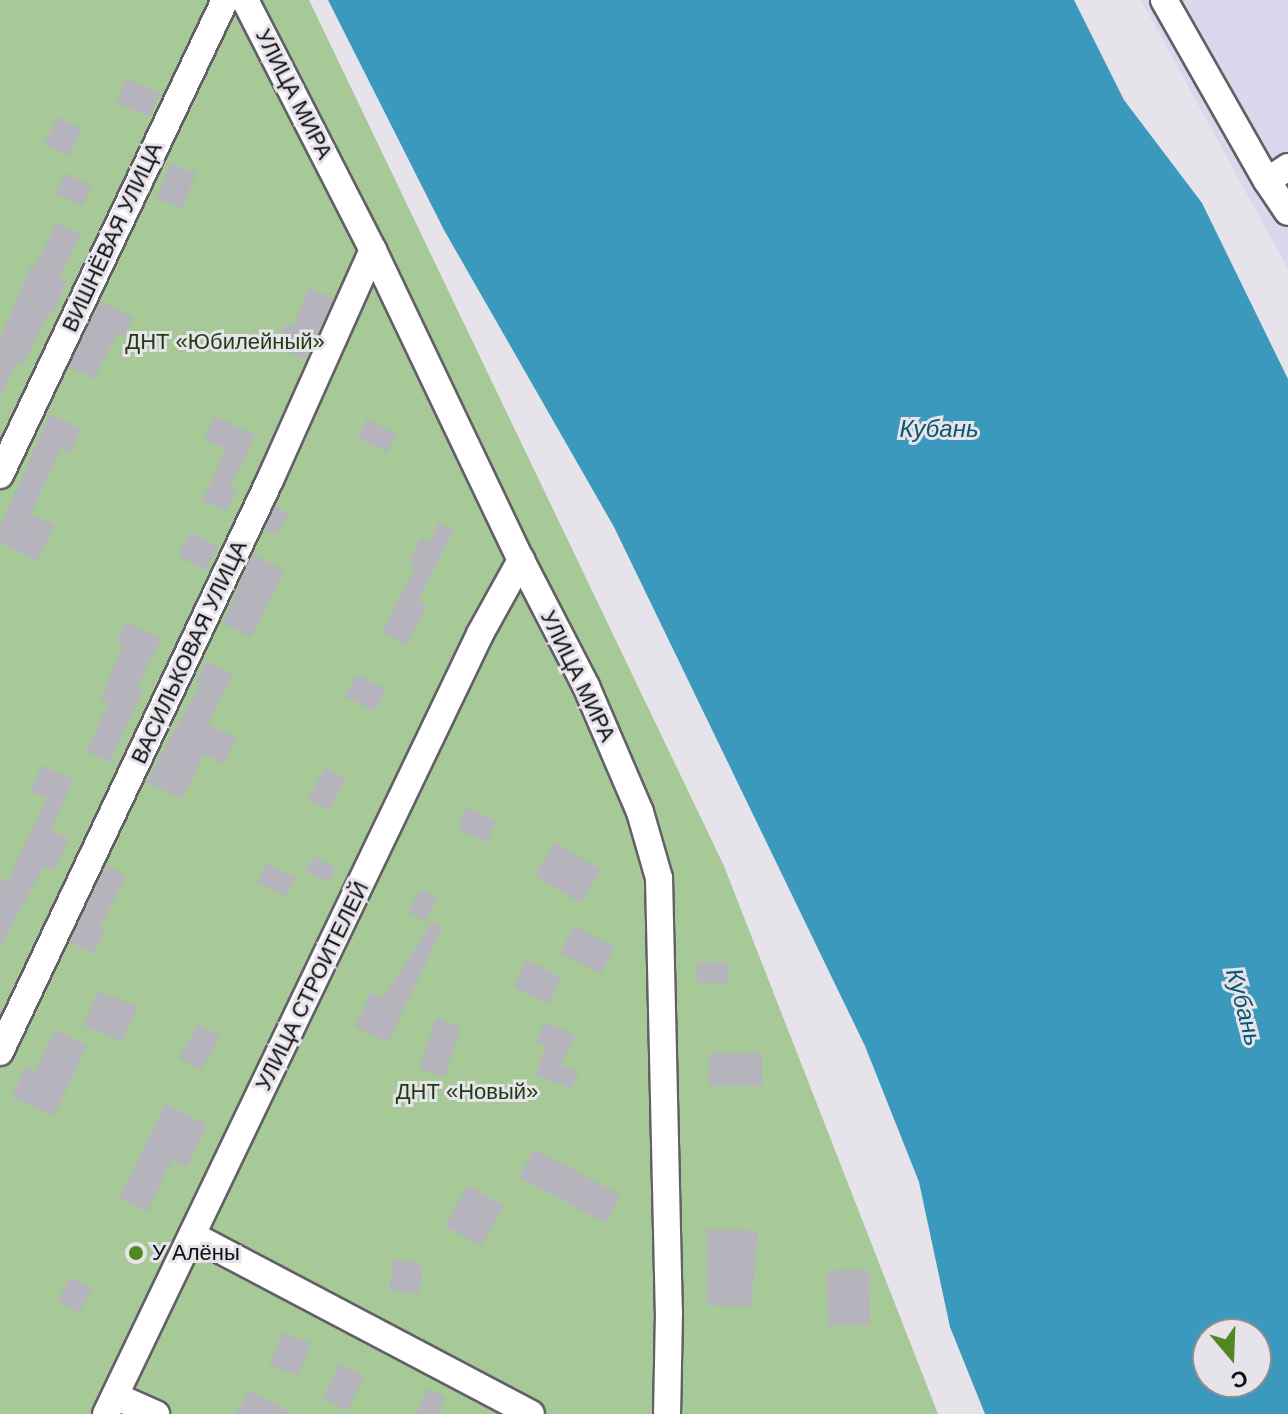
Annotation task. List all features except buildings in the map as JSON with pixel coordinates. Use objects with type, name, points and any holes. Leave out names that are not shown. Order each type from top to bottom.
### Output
[{"type":"street","name":"ВИШНЁВАЯ УЛИЦА","points":[[0,475],[225,0]]},
{"type":"street","name":"УЛИЦА МИРА","points":[[245,0],[373,250],[521,560],[586,686],[634,798],[659,878],[669,1312],[667,1414]]},
{"type":"street","points":[[1164,0],[1277,174],[1288,212]]},
{"type":"street","name":"ВАСИЛЬКОВАЯ УЛИЦА","points":[[0,1052],[270,480],[373,250]]},
{"type":"street","name":"УЛИЦА СТРОИТЕЛЕЙ","points":[[111,1405],[480,634],[521,560]]},
{"type":"street","points":[[192,1235],[531,1414]]},
{"type":"street","points":[[111,1405],[156,1414]]},
{"type":"shaded area","points":[[1141,0],[1288,0],[1288,269]]},
{"type":"green space","points":[[0,0],[309,0],[724,866],[938,1414],[0,1414]]},
{"type":"water","name":"Кубань","points":[[328,0],[1074,0],[1124,100],[1202,203],[1288,379],[1288,1414],[985,1414],[950,1327],[919,1182],[865,1046],[614,527],[444,230]]},
{"type":"place","name":"У Алёны","points":[[136,1253]]},
{"type":"park label","name":"ДНТ «Юбилейный»","points":[[225,342]]},
{"type":"park label","name":"ДНТ «Новый»","points":[[467,1092]]}]
